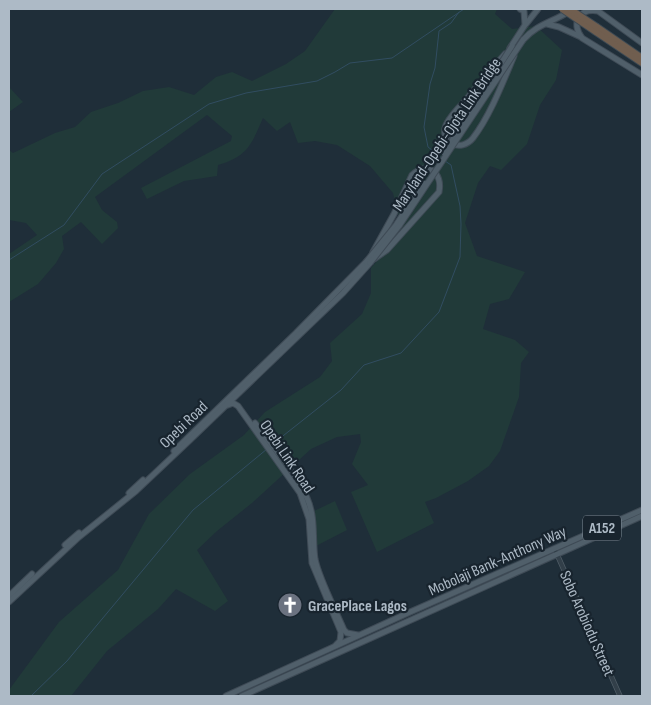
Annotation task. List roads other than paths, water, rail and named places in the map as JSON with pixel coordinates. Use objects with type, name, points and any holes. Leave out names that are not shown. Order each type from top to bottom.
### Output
[{"type":"highway","points":[[562,9],[642,58]]},
{"type":"highway","points":[[571,9],[642,63]]},
{"type":"main road","points":[[520,9],[524,11],[525,22]]},
{"type":"main road","name":"Maryland-Opebi-Ojota Link Bridge","points":[[371,260],[442,157],[525,22],[538,9]]},
{"type":"main road","name":"Maryland-Opebi-Ojota Link Bridge","points":[[371,260],[399,226],[523,40],[540,25],[560,18],[571,11],[571,9]]},
{"type":"main road","points":[[582,38],[576,29],[579,17],[585,12],[597,10],[642,43]]},
{"type":"main road","points":[[547,24],[559,27],[582,38],[642,75]]},
{"type":"main road","points":[[512,46],[450,118],[445,131],[446,138],[454,145],[462,146],[473,138],[490,109],[516,51]]},
{"type":"main road","points":[[237,395],[343,293],[371,260],[412,175],[424,168],[433,171],[437,174],[440,184],[439,192],[387,250],[371,260]]},
{"type":"main road","name":"Opebi Road","points":[[9,602],[75,540],[136,491],[371,260]]},
{"type":"main road","name":"Opebi Road","points":[[9,596],[73,537],[129,493],[237,395]]},
{"type":"main road","name":"Opebi Link Road","points":[[237,395],[242,409],[307,497],[312,511],[315,559],[319,571],[344,630],[352,635],[360,635]]},
{"type":"main road","name":"Opebi Link Road","points":[[228,405],[235,404],[242,409]]},
{"type":"main road","name":"Opebi Link Road","points":[[297,484],[308,513],[312,563],[341,632],[340,641],[335,646]]},
{"type":"main road","name":"Mobolaji Bank-Anthony Way","points":[[242,696],[423,614],[642,510]]},
{"type":"main road","name":"Mobolaji Bank-Anthony Way","points":[[226,696],[408,613],[642,516]]},
{"type":"main road","points":[[420,608],[418,610],[419,613],[423,614]]},
{"type":"main road","points":[[408,613],[414,614],[410,620]]},
{"type":"street","name":"Sobo Arobiodu Street","points":[[556,552],[620,696]]},
{"type":"waterway","points":[[9,260],[64,225],[102,174],[209,104],[246,93],[317,81],[350,63],[392,58],[464,9]]},
{"type":"waterway","points":[[442,158],[428,147],[424,127],[430,84],[435,68],[439,31],[451,23],[459,12]]},
{"type":"waterway","points":[[274,443],[341,390],[364,365],[401,353],[439,312],[460,257],[460,206],[451,165],[445,161]]},
{"type":"waterway","points":[[31,696],[67,661],[193,510],[267,449]]},
{"type":"place","name":"GracePlace Lagos","points":[[290,605]]}]
